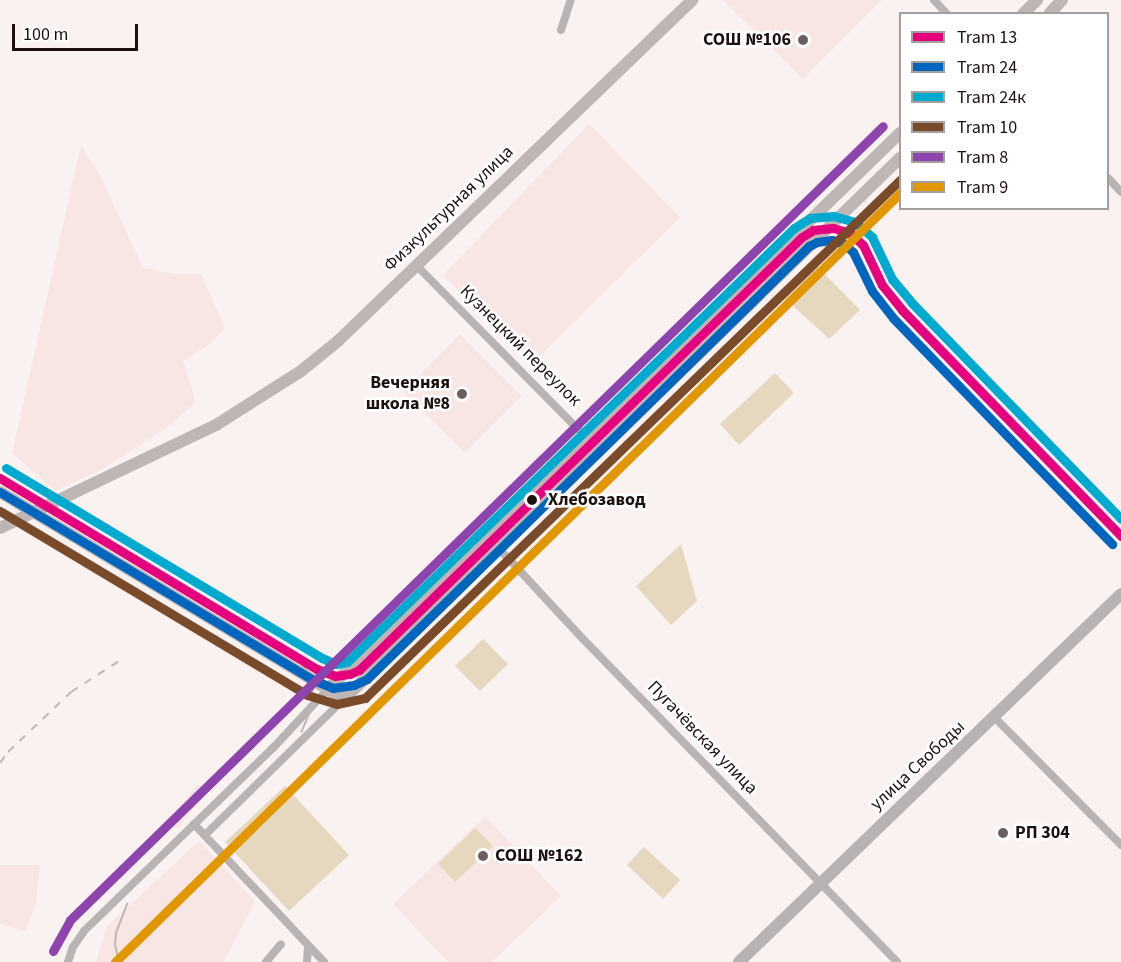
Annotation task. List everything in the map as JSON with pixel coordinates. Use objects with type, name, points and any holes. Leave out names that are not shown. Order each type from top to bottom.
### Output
[{"type":"main road","name":"Физкультурная улица","points":[[0,528],[216,425],[301,371],[338,341],[692,0]]},
{"type":"main road","points":[[1025,12],[1037,0]]},
{"type":"main road","points":[[1051,12],[1062,0]]},
{"type":"main road","points":[[328,689],[899,134]]},
{"type":"main road","points":[[0,492],[344,699],[899,159]]},
{"type":"street","points":[[561,30],[571,0]]},
{"type":"street","points":[[934,0],[945,12]]},
{"type":"street","points":[[1109,180],[1121,192]]},
{"type":"street","name":"Кузнецкий переулок","points":[[417,265],[587,437],[602,449]]},
{"type":"street","name":"Пугачёвская улица","points":[[484,537],[897,962]]},
{"type":"street","name":"улица Свободы","points":[[739,962],[995,718],[1121,594]]},
{"type":"street","points":[[68,962],[73,947],[84,932],[281,740],[328,689]]},
{"type":"street","points":[[205,836],[344,699]]},
{"type":"street","points":[[995,718],[1121,845]]},
{"type":"street","points":[[194,824],[324,962]]},
{"type":"street","points":[[266,962],[281,944]]},
{"type":"street","points":[[307,962],[308,946]]},
{"type":"shaded area","name":"СОШ №106","points":[[723,0],[882,0],[803,79]]},
{"type":"shaded area","points":[[589,124],[680,217],[532,364],[443,275]]},
{"type":"shaded area","points":[[81,145],[100,175],[143,268],[175,274],[201,274],[225,328],[210,344],[183,361],[196,402],[169,426],[104,468],[55,491],[12,453]]},
{"type":"shaded area","points":[[814,263],[860,310],[829,339],[779,293]]},
{"type":"shaded area","name":"Вечерняя школа №8","points":[[460,334],[522,396],[465,453],[403,392]]},
{"type":"shaded area","points":[[775,373],[794,393],[739,445],[720,424]]},
{"type":"shaded area","points":[[681,544],[697,601],[671,625],[636,586]]},
{"type":"shaded area","points":[[483,639],[508,664],[480,691],[455,666]]},
{"type":"shaded area","points":[[198,784],[207,792],[177,829],[168,822]]},
{"type":"shaded area","points":[[285,786],[349,855],[289,911],[225,842]]},
{"type":"shaded area","name":"СОШ №162","points":[[485,816],[561,896],[492,962],[448,962],[393,904]]},
{"type":"shaded area","points":[[475,828],[493,846],[455,882],[438,864]]},
{"type":"shaded area","points":[[199,841],[255,901],[224,962],[96,962],[107,926]]},
{"type":"shaded area","points":[[644,847],[680,880],[663,899],[627,865]]},
{"type":"shaded area","points":[[0,865],[40,865],[36,903],[26,931],[0,924]]},
{"type":"tram line","name":"8","points":[[53,951],[70,920],[883,126]]},
{"type":"tram line","name":"10","points":[[0,511],[307,695],[337,704],[365,698],[899,181]]},
{"type":"tram line","name":"9","points":[[115,962],[899,194]]},
{"type":"tram line","name":"24к","points":[[6,468],[322,658],[336,664],[347,662],[794,228],[810,218],[834,216],[855,222],[872,237],[892,279],[911,302],[1121,519]]},
{"type":"tram line","name":"13","points":[[0,478],[317,669],[335,676],[350,674],[359,670],[802,237],[813,230],[833,228],[850,233],[863,245],[882,285],[902,310],[1121,536]]},
{"type":"tram line","name":"24","points":[[0,492],[311,679],[333,688],[354,685],[367,679],[809,246],[817,242],[832,240],[844,244],[853,252],[872,291],[893,318],[1112,544]]},
{"type":"tram line","points":[[299,659],[311,677],[313,690],[313,706],[302,732]]},
{"type":"tram line","points":[[119,962],[115,945],[116,933],[127,904]]},
{"type":"railway","points":[[0,763],[8,752],[71,692],[119,661]]},
{"type":"place","name":"СОШ №106","points":[[803,40]]},
{"type":"place","name":"Вечерняя школа №8","points":[[462,394]]},
{"type":"place","name":"Хлебозавод","points":[[532,500]]},
{"type":"place","name":"РП 304","points":[[1003,833]]},
{"type":"place","name":"СОШ №162","points":[[483,856]]}]
